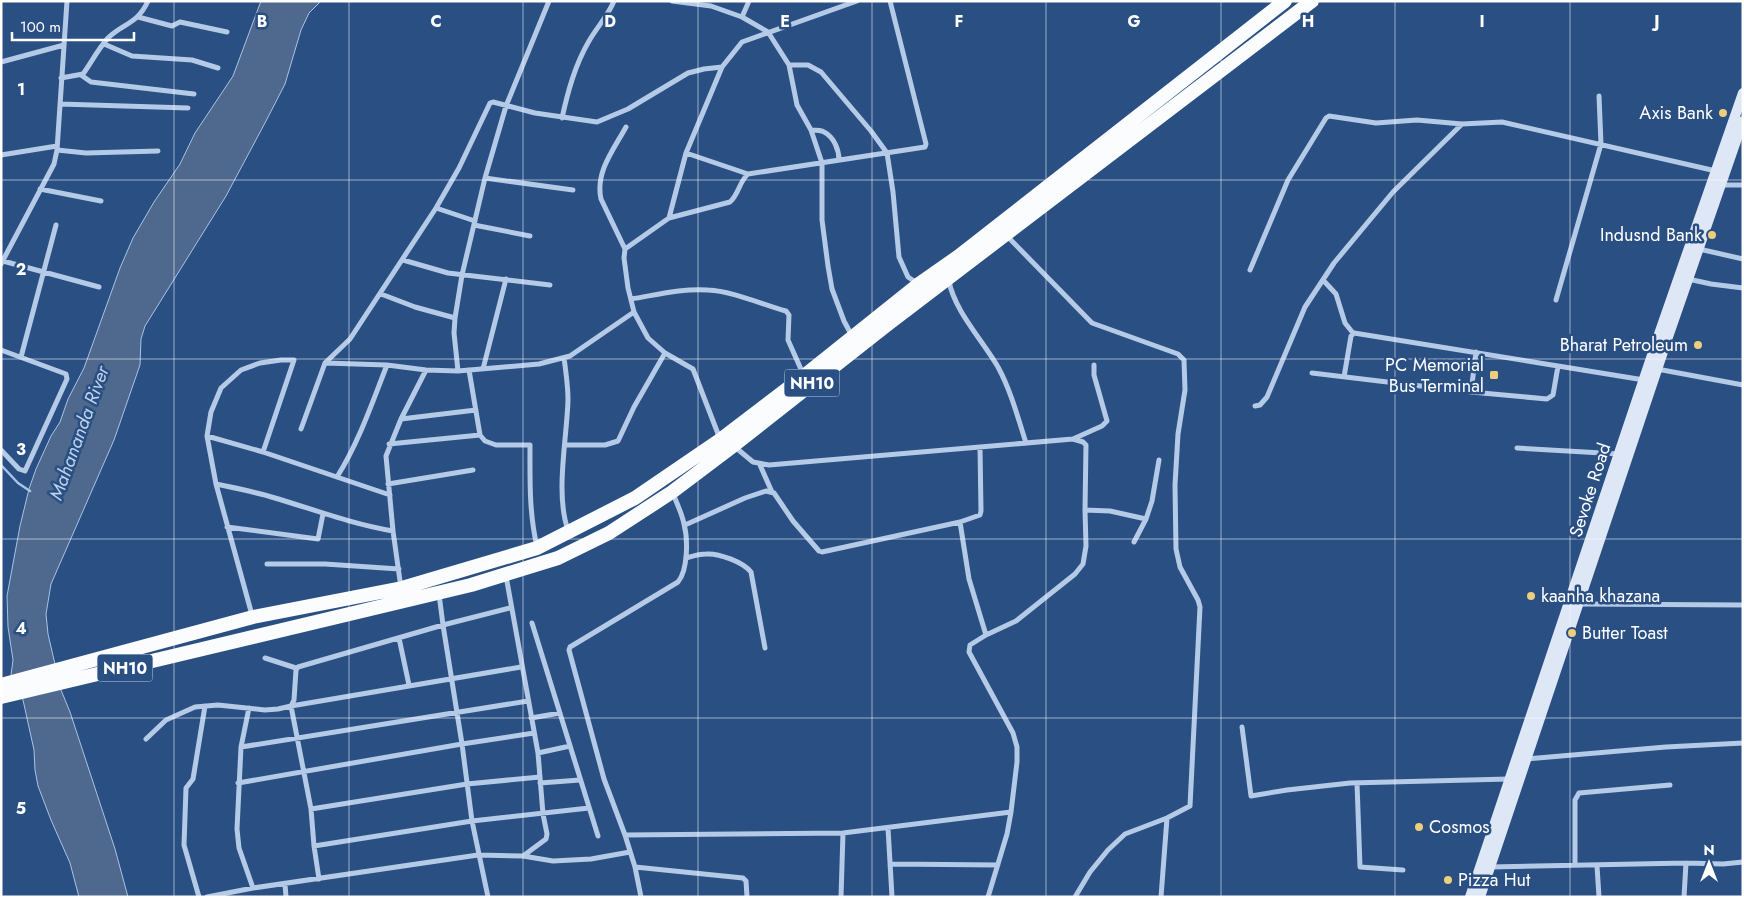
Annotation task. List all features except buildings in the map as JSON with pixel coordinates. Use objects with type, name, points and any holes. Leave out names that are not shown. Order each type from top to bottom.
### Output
[{"type":"highway","points":[[1,685],[253,617],[402,588],[537,548],[635,498],[720,440],[853,338],[924,289],[959,256],[1285,1]]},
{"type":"highway","name":"NH10","points":[[1,697],[506,576],[558,558],[609,533],[672,492],[733,446],[924,289],[949,278],[1312,1]]},
{"type":"main road","name":"Sevoke Road","points":[[1573,604],[1644,380],[1653,368],[1688,279],[1721,185],[1738,125],[1743,94]]},
{"type":"main road","name":"Sevoke Road","points":[[1480,897],[1522,758],[1653,368],[1716,171],[1738,125]]},
{"type":"main road","name":"Sevoke Road","points":[[1470,897],[1510,779],[1522,758]]},
{"type":"street","points":[[67,1],[57,148],[54,164],[2,262],[99,287]]},
{"type":"street","points":[[61,78],[83,74],[112,35],[138,17],[148,1]]},
{"type":"street","points":[[458,371],[454,333],[455,318],[462,275],[485,178],[506,106],[549,1]]},
{"type":"street","points":[[562,118],[574,74],[582,55],[590,39],[610,12],[614,1]]},
{"type":"street","points":[[672,1],[712,4],[742,17],[768,32],[789,65],[797,105],[812,130],[822,163],[824,241],[830,282],[844,322],[853,338]]},
{"type":"street","points":[[742,17],[749,1]]},
{"type":"street","points":[[669,218],[686,153],[722,67],[742,42],[857,1]]},
{"type":"street","points":[[686,153],[748,174],[924,148],[926,144],[890,1]]},
{"type":"street","points":[[138,17],[172,26],[180,22],[227,32]]},
{"type":"street","points":[[104,44],[132,56],[192,60],[218,68]]},
{"type":"street","points":[[1,62],[64,45]]},
{"type":"street","points":[[789,65],[808,65],[821,72],[871,130],[887,153],[899,257],[908,278],[924,289]]},
{"type":"street","points":[[301,429],[325,363],[350,339],[436,208],[459,168],[490,103],[493,102],[593,123],[628,109],[688,73],[722,67]]},
{"type":"street","points":[[81,75],[91,82],[194,94]]},
{"type":"street","points":[[1556,300],[1601,144],[1599,96]]},
{"type":"street","points":[[60,104],[188,108]]},
{"type":"street","points":[[1250,270],[1288,180],[1327,117],[1331,116],[1376,123],[1417,120],[1462,124],[1502,122],[1716,171]]},
{"type":"street","points":[[1255,406],[1260,405],[1267,397],[1306,307],[1334,263],[1392,192],[1462,124]]},
{"type":"street","points":[[626,127],[601,172],[600,192],[601,199],[626,248]]},
{"type":"street","points":[[812,130],[824,132],[830,138],[839,150],[839,160]]},
{"type":"street","points":[[1,155],[57,148],[86,153],[158,150]]},
{"type":"street","points":[[720,440],[693,369],[665,353],[648,338],[634,312],[628,288],[624,258],[628,245],[669,218],[689,211],[730,202],[734,198],[743,178],[748,174]]},
{"type":"street","points":[[485,178],[573,190]]},
{"type":"street","points":[[1721,185],[1743,185]]},
{"type":"street","points":[[40,189],[102,201]]},
{"type":"street","points":[[436,208],[474,223],[530,236]]},
{"type":"street","points":[[21,357],[56,224]]},
{"type":"street","points":[[1006,234],[1092,323],[1178,354],[1184,360],[1185,399],[1178,434],[1175,485],[1176,549],[1180,567],[1200,607],[1190,806],[1167,818],[1125,834],[1108,850],[1090,872],[1075,897]]},
{"type":"street","points":[[1699,249],[1743,259]]},
{"type":"street","points":[[403,260],[440,271],[462,275],[550,285]]},
{"type":"street","points":[[949,278],[951,293],[958,307],[998,367],[1006,384],[1026,443]]},
{"type":"street","points":[[483,369],[506,279]]},
{"type":"street","points":[[1688,279],[1743,288]]},
{"type":"street","points":[[1323,280],[1336,294],[1345,323],[1352,333],[1644,380]]},
{"type":"street","points":[[631,299],[694,290],[708,290],[786,310],[789,315],[788,340],[804,376]]},
{"type":"street","points":[[380,294],[415,307],[455,318]]},
{"type":"street","points":[[325,363],[387,365],[426,370],[458,371],[538,364],[570,356],[634,312]]},
{"type":"street","points":[[1344,377],[1352,333]]},
{"type":"street","points":[[1,350],[66,374],[67,382],[25,471],[19,469],[1,450]]},
{"type":"street","points":[[1471,392],[1476,352]]},
{"type":"street","points":[[565,445],[605,445],[618,441],[634,406],[665,353]]},
{"type":"street","points":[[564,358],[568,398],[563,506],[569,533]]},
{"type":"street","points":[[253,617],[216,484],[207,436],[211,412],[221,388],[241,370],[260,362],[294,360],[263,452]]},
{"type":"street","points":[[337,476],[362,430],[387,365]]},
{"type":"street","points":[[733,446],[752,462],[760,465],[779,465],[1073,439],[1102,426],[1108,421],[1094,375],[1094,365]]},
{"type":"street","points":[[1312,373],[1471,392],[1549,398],[1553,395],[1558,366]]},
{"type":"street","points":[[1653,368],[1743,385]]},
{"type":"street","points":[[402,588],[393,531],[386,456],[389,444],[426,370]]},
{"type":"street","points":[[469,370],[480,435],[486,441],[496,445],[530,445],[529,498],[537,548]]},
{"type":"street","points":[[401,419],[476,410]]},
{"type":"street","points":[[389,444],[480,435]]},
{"type":"street","points":[[207,436],[263,452],[390,495]]},
{"type":"street","points":[[988,897],[1007,834],[1011,812],[1016,762],[1015,740],[968,650],[970,646],[986,635],[1016,621],[1075,574],[1083,564],[1086,546],[1086,444],[1073,439]]},
{"type":"street","points":[[760,465],[772,492],[793,522],[822,552],[960,522],[980,515],[980,447]]},
{"type":"street","points":[[1516,448],[1619,454]]},
{"type":"street","points":[[1134,542],[1146,519],[1152,501],[1158,460]]},
{"type":"street","points":[[388,484],[474,470]]},
{"type":"street","points":[[216,484],[273,498],[369,527],[393,531]]},
{"type":"street","points":[[685,525],[745,498],[766,491],[772,492]]},
{"type":"street","points":[[641,897],[635,867],[604,779],[569,650],[570,647],[678,582],[685,571],[685,525],[672,492]]},
{"type":"street","points":[[1085,510],[1110,512],[1146,519]]},
{"type":"street","points":[[227,527],[318,539],[323,514]]},
{"type":"street","points":[[960,522],[969,579],[986,635]]},
{"type":"street","points":[[686,558],[712,554],[747,567],[751,572],[765,648]]},
{"type":"street","points":[[267,564],[325,564],[399,569]]},
{"type":"street","points":[[506,576],[510,608],[538,753],[542,814],[546,834],[546,839],[523,856]]},
{"type":"street","points":[[439,593],[442,625],[462,744],[472,821],[488,897]]},
{"type":"street","points":[[1573,604],[1743,605]]},
{"type":"street","points":[[265,658],[296,668],[442,625],[510,608]]},
{"type":"street","points":[[532,623],[598,836]]},
{"type":"street","points":[[399,638],[409,685]]},
{"type":"street","points":[[146,740],[166,720],[195,707],[218,705],[278,709],[521,666]]},
{"type":"street","points":[[296,668],[294,700],[291,706],[311,809],[319,879]]},
{"type":"street","points":[[241,747],[528,700]]},
{"type":"street","points":[[199,897],[184,840],[186,788],[192,779],[205,706]]},
{"type":"street","points":[[249,708],[241,747],[237,829],[239,848],[253,888]]},
{"type":"street","points":[[531,718],[560,713]]},
{"type":"street","points":[[1242,727],[1251,796],[1286,790],[1357,783],[1510,779]]},
{"type":"street","points":[[238,784],[534,733]]},
{"type":"street","points":[[1522,758],[1743,743]]},
{"type":"street","points":[[538,753],[570,746]]},
{"type":"street","points":[[311,809],[467,784],[540,777]]},
{"type":"street","points":[[540,783],[580,780]]},
{"type":"street","points":[[1357,783],[1360,867],[1403,870]]},
{"type":"street","points":[[1575,866],[1575,800],[1579,793],[1670,786]]},
{"type":"street","points":[[314,846],[472,821],[589,808]]},
{"type":"street","points":[[625,835],[842,833],[1011,812]]},
{"type":"street","points":[[1161,897],[1167,818]]},
{"type":"street","points":[[888,828],[892,897]]},
{"type":"street","points":[[841,897],[842,833]]},
{"type":"street","points":[[207,897],[253,888],[478,854],[523,856],[553,861],[591,859],[630,852]]},
{"type":"street","points":[[1490,867],[1723,864],[1743,862]]},
{"type":"street","points":[[1684,897],[1686,863]]},
{"type":"street","points":[[891,864],[998,865]]},
{"type":"street","points":[[1597,866],[1599,897]]},
{"type":"street","points":[[635,867],[743,878],[746,881],[747,897]]},
{"type":"street","points":[[284,884],[286,897]]},
{"type":"water","name":"Mahananda River","points":[[261,1],[321,1],[309,13],[301,30],[285,84],[226,196],[145,326],[141,339],[140,365],[114,440],[51,584],[46,614],[48,634],[61,690],[115,849],[128,897],[79,897],[70,863],[38,786],[34,750],[23,700],[11,675],[13,660],[8,627],[7,596],[20,526],[36,469],[51,436],[60,422],[68,399],[84,368],[120,268],[133,238],[154,202],[180,164],[195,133],[233,76]]},
{"type":"waterway","points":[[1,465],[18,483],[30,491]]},
{"type":"place","name":"Axis Bank","points":[[1723,113]]},
{"type":"place","name":"Indusnd Bank","points":[[1712,235]]},
{"type":"place","name":"Bharat Petroleum","points":[[1698,345]]},
{"type":"place","name":"PC Memorial Bus Terminal","points":[[1494,375]]},
{"type":"place","name":"kaanha khazana","points":[[1531,596]]},
{"type":"place","name":"Butter Toast","points":[[1572,633]]},
{"type":"place","name":"Cosmos","points":[[1419,827]]},
{"type":"place","name":"Pizza Hut","points":[[1448,880]]}]
